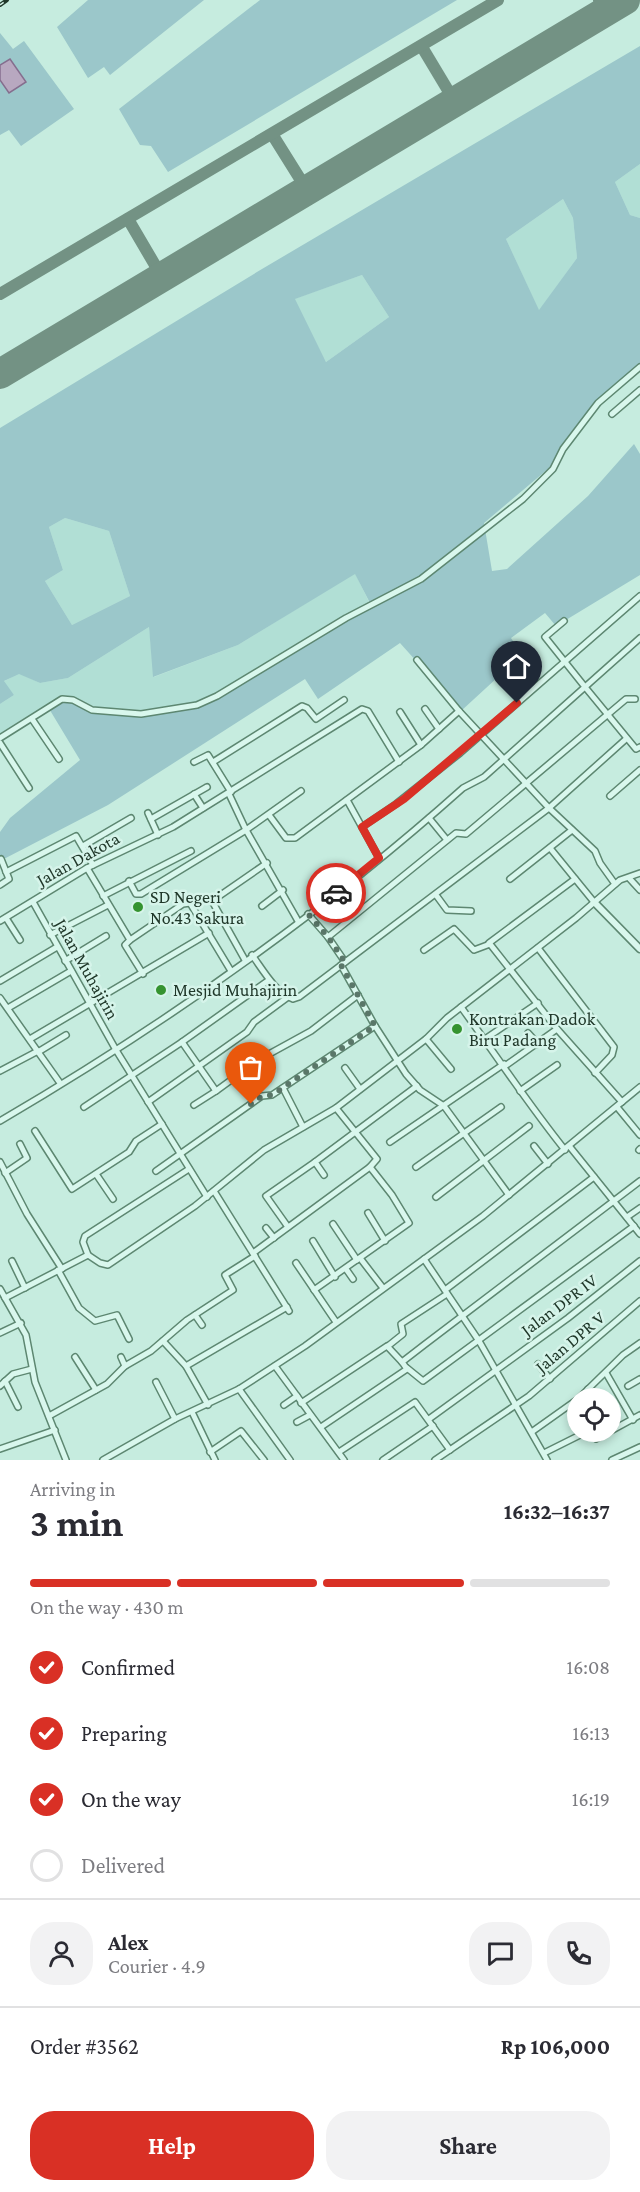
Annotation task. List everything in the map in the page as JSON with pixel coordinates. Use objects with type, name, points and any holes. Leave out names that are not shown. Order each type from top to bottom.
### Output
[{"type":"street","points":[[0,738],[62,699],[73,700],[92,710],[141,714],[197,705],[217,696],[328,628],[421,579],[523,499],[553,469],[563,449],[598,403],[640,367]]},
{"type":"street","points":[[612,414],[640,390]]},
{"type":"street","points":[[362,827],[396,804],[482,734],[640,596]]},
{"type":"street","points":[[564,621],[545,636],[606,716],[639,750]]},
{"type":"street","points":[[0,1121],[116,1050],[231,971],[308,914],[429,818],[463,788],[484,777],[640,638]]},
{"type":"street","points":[[417,660],[459,711],[549,808],[595,851],[615,884]]},
{"type":"street","points":[[328,937],[457,832],[466,834],[528,784],[627,698],[635,699]]},
{"type":"street","points":[[213,762],[302,706],[307,708],[316,719],[344,700]]},
{"type":"street","name":"Jalan Dakota","points":[[3,920],[90,867],[173,827],[364,709],[368,711],[399,762]]},
{"type":"street","points":[[425,709],[439,729]]},
{"type":"street","points":[[269,815],[286,838],[292,839],[399,762],[459,711]]},
{"type":"street","points":[[400,712],[421,745]]},
{"type":"street","points":[[32,718],[59,759]]},
{"type":"street","points":[[252,955],[269,980],[288,997],[293,999],[299,997],[549,808],[626,739]]},
{"type":"street","points":[[0,743],[29,788]]},
{"type":"street","points":[[194,762],[206,755],[213,762],[246,830],[283,890],[298,921]]},
{"type":"street","points":[[610,796],[640,770]]},
{"type":"street","points":[[151,819],[207,787]]},
{"type":"street","points":[[129,881],[136,894],[141,894],[246,830],[301,791]]},
{"type":"street","points":[[194,794],[203,808]]},
{"type":"street","points":[[348,800],[379,858]]},
{"type":"street","points":[[148,813],[158,835]]},
{"type":"street","points":[[83,846],[131,818]]},
{"type":"street","points":[[429,818],[447,840]]},
{"type":"street","points":[[510,879],[572,830]]},
{"type":"street","points":[[6,872],[76,836],[83,846],[103,896],[130,940]]},
{"type":"street","points":[[550,848],[594,902],[640,949]]},
{"type":"street","points":[[103,896],[190,851]]},
{"type":"street","points":[[0,885],[9,880],[1,859]]},
{"type":"street","points":[[245,960],[212,901],[267,863]]},
{"type":"street","points":[[189,1169],[85,1236],[83,1242],[88,1254],[104,1265],[112,1263],[207,1197],[264,1150],[336,1108],[377,1072],[398,1062],[461,1007],[538,948],[615,884],[640,873]]},
{"type":"street","points":[[629,878],[640,890]]},
{"type":"street","points":[[424,950],[454,929],[474,950],[489,943],[575,879]]},
{"type":"street","points":[[262,906],[283,890]]},
{"type":"street","points":[[436,895],[447,910],[471,911]]},
{"type":"street","name":"Jalan Muhajirin","points":[[33,902],[90,1006],[207,1197]]},
{"type":"street","points":[[143,974],[126,945],[130,940],[188,903],[194,907],[231,971]]},
{"type":"street","points":[[50,935],[108,905]]},
{"type":"street","points":[[308,914],[328,937],[375,1026],[398,1062],[417,1086],[444,1106],[509,1194]]},
{"type":"street","points":[[3,920],[20,940]]},
{"type":"street","points":[[30,1039],[90,1006],[209,933]]},
{"type":"street","points":[[65,961],[106,936]]},
{"type":"street","points":[[489,943],[557,1029],[622,1102]]},
{"type":"street","points":[[0,981],[57,947]]},
{"type":"street","points":[[538,948],[614,1047],[612,1055],[595,1073]]},
{"type":"street","points":[[0,1011],[70,971]]},
{"type":"street","points":[[84,1107],[132,1077],[269,980]]},
{"type":"street","points":[[194,1105],[260,1059],[316,1028],[358,995]]},
{"type":"street","points":[[148,1102],[200,1067],[288,997]]},
{"type":"street","points":[[0,998],[60,1083]]},
{"type":"street","points":[[485,1039],[538,1003]]},
{"type":"street","points":[[461,1007],[505,1065],[520,1091],[640,1234]]},
{"type":"street","points":[[156,1171],[262,1096],[271,1095],[283,1088],[375,1026]]},
{"type":"street","points":[[390,1142],[557,1029]]},
{"type":"street","points":[[528,1033],[538,1044]]},
{"type":"street","points":[[0,1071],[66,1035]]},
{"type":"street","points":[[426,1039],[451,1069]]},
{"type":"street","points":[[182,1042],[216,1091]]},
{"type":"street","points":[[520,1091],[557,1065]]},
{"type":"street","points":[[345,1068],[360,1089]]},
{"type":"street","points":[[288,1227],[266,1196],[356,1133],[417,1086]]},
{"type":"street","points":[[103,1460],[175,1419],[239,1389],[275,1366],[424,1259],[567,1149],[640,1087]]},
{"type":"street","points":[[283,1088],[303,1127]]},
{"type":"street","points":[[416,1167],[501,1107]]},
{"type":"street","points":[[617,1107],[640,1135]]},
{"type":"street","points":[[49,1416],[115,1379],[125,1366],[233,1290],[225,1275],[377,1160],[336,1108]]},
{"type":"street","points":[[35,1131],[69,1188],[73,1189],[129,1152],[136,1141],[162,1124]]},
{"type":"street","points":[[436,1197],[529,1126]]},
{"type":"street","points":[[5,1173],[27,1158],[20,1144]]},
{"type":"street","points":[[534,1146],[548,1164]]},
{"type":"street","points":[[0,1162],[81,1310],[95,1321],[117,1315],[129,1340]]},
{"type":"street","points":[[315,1162],[324,1175]]},
{"type":"street","points":[[314,1290],[409,1222],[370,1167]]},
{"type":"street","points":[[96,1174],[113,1199]]},
{"type":"street","points":[[301,1402],[388,1346],[403,1334],[401,1323],[446,1292],[594,1178]]},
{"type":"street","points":[[402,1362],[640,1181]]},
{"type":"street","points":[[186,1366],[288,1309],[214,1191]]},
{"type":"street","points":[[627,1217],[640,1208]]},
{"type":"street","points":[[368,1213],[385,1241]]},
{"type":"street","points":[[333,1224],[383,1288]]},
{"type":"street","points":[[388,1346],[422,1381],[634,1226]]},
{"type":"street","points":[[266,1228],[274,1238]]},
{"type":"street","points":[[313,1241],[335,1276]]},
{"type":"street","points":[[5,1298],[88,1254]]},
{"type":"street","points":[[424,1259],[479,1341],[548,1460]]},
{"type":"street","points":[[12,1261],[25,1288]]},
{"type":"street","name":"Jalan DPR IV","points":[[429,1419],[640,1261]]},
{"type":"street","points":[[296,1263],[336,1322]]},
{"type":"street","points":[[346,1269],[353,1279]]},
{"type":"street","points":[[0,1289],[28,1339],[32,1369],[66,1460]]},
{"type":"street","name":"Jalan DPR V","points":[[435,1460],[550,1379],[640,1301]]},
{"type":"street","points":[[195,1315],[202,1325]]},
{"type":"street","points":[[0,1333],[21,1323]]},
{"type":"street","points":[[163,1341],[186,1366],[207,1405]]},
{"type":"street","points":[[589,1388],[640,1343]]},
{"type":"street","points":[[75,1357],[96,1390]]},
{"type":"street","points":[[121,1357],[125,1366]]},
{"type":"street","points":[[538,1364],[550,1379]]},
{"type":"street","points":[[275,1366],[344,1460]]},
{"type":"street","points":[[321,1427],[407,1368]]},
{"type":"street","points":[[0,1386],[14,1374],[32,1369]]},
{"type":"street","points":[[606,1373],[633,1420]]},
{"type":"street","points":[[628,1386],[640,1379]]},
{"type":"street","points":[[5,1381],[18,1407]]},
{"type":"street","points":[[156,1382],[175,1419]]},
{"type":"street","points":[[239,1389],[290,1460]]},
{"type":"street","points":[[284,1405],[297,1396]]},
{"type":"street","points":[[339,1452],[413,1402],[429,1419],[450,1450]]},
{"type":"street","points":[[532,1431],[567,1409]]},
{"type":"street","points":[[192,1412],[215,1460]]},
{"type":"street","points":[[297,1422],[310,1415]]},
{"type":"street","points":[[621,1424],[640,1415]]},
{"type":"street","points":[[383,1460],[434,1426]]},
{"type":"street","points":[[0,1449],[55,1430]]},
{"type":"street","points":[[210,1452],[241,1431],[264,1460]]},
{"type":"street","points":[[544,1453],[567,1441]]},
{"type":"street","points":[[612,1460],[640,1447]]},
{"type":"shaded area","points":[[88,0],[204,0],[110,75],[104,67],[88,78],[57,27]]},
{"type":"shaded area","points":[[260,0],[457,0],[168,172],[151,146],[140,145],[119,109]]},
{"type":"shaded area","points":[[0,33],[13,49],[24,41],[74,109],[21,146],[9,130],[0,135]]},
{"type":"shaded area","points":[[640,46],[640,164],[615,182],[630,215],[640,218],[640,364],[597,402],[555,463],[484,523],[492,571],[507,569],[588,496],[634,444],[640,454],[640,575],[556,626],[545,613],[511,638],[522,655],[461,711],[400,643],[318,699],[305,679],[108,805],[0,861],[0,832],[10,818],[80,760],[48,707],[65,696],[93,709],[152,711],[207,699],[370,603],[355,574],[238,645],[153,677],[149,627],[68,678],[40,683],[19,674],[4,681],[14,695],[0,704],[0,428],[262,269]],"holes":[[[563,199],[573,218],[577,258],[539,310],[506,239]],[[362,275],[389,317],[326,362],[295,299]],[[65,518],[109,531],[130,596],[72,625],[45,581],[63,570],[49,527]]]},
{"type":"shaded area","points":[[10,59],[26,82],[9,93],[0,80],[0,65]]},
{"type":"shaded area","points":[[640,164],[640,218],[630,215],[615,182]]},
{"type":"shaded area","points":[[563,199],[573,218],[577,258],[539,311],[506,239]]},
{"type":"shaded area","points":[[362,275],[389,317],[326,362],[294,299]]},
{"type":"shaded area","points":[[65,518],[109,531],[130,596],[72,625],[45,581],[63,570],[49,527]]},
{"type":"shaded area","points":[[355,573],[370,604],[207,699],[152,711],[93,709],[65,696],[0,736],[0,704],[14,695],[3,682],[19,673],[40,683],[68,678],[149,627],[154,677],[238,645]]},
{"type":"taxiway","points":[[0,294],[498,0]]},
{"type":"taxiway","points":[[599,0],[606,12]]},
{"type":"taxiway","points":[[422,47],[455,102]]},
{"type":"taxiway","points":[[272,134],[307,190]]},
{"type":"taxiway","points":[[128,219],[162,277]]},
{"type":"runway","points":[[0,374],[625,0]]},
{"type":"railway","points":[[0,5],[7,0]]},
{"type":"way so far","points":[[251,1104],[262,1096],[272,1095],[375,1026],[341,965],[345,962],[308,914],[336,893]]},
{"type":"place","name":"SD Negeri No.43 Sakura","points":[[138,907]]},
{"type":"place","name":"Mesjid Muhajirin","points":[[161,990]]},
{"type":"place","name":"Kontrakan Dadok Biru Padang","points":[[457,1029]]},
{"type":"route","points":[[336,893],[379,858],[362,827],[404,799],[517,703]]}]
